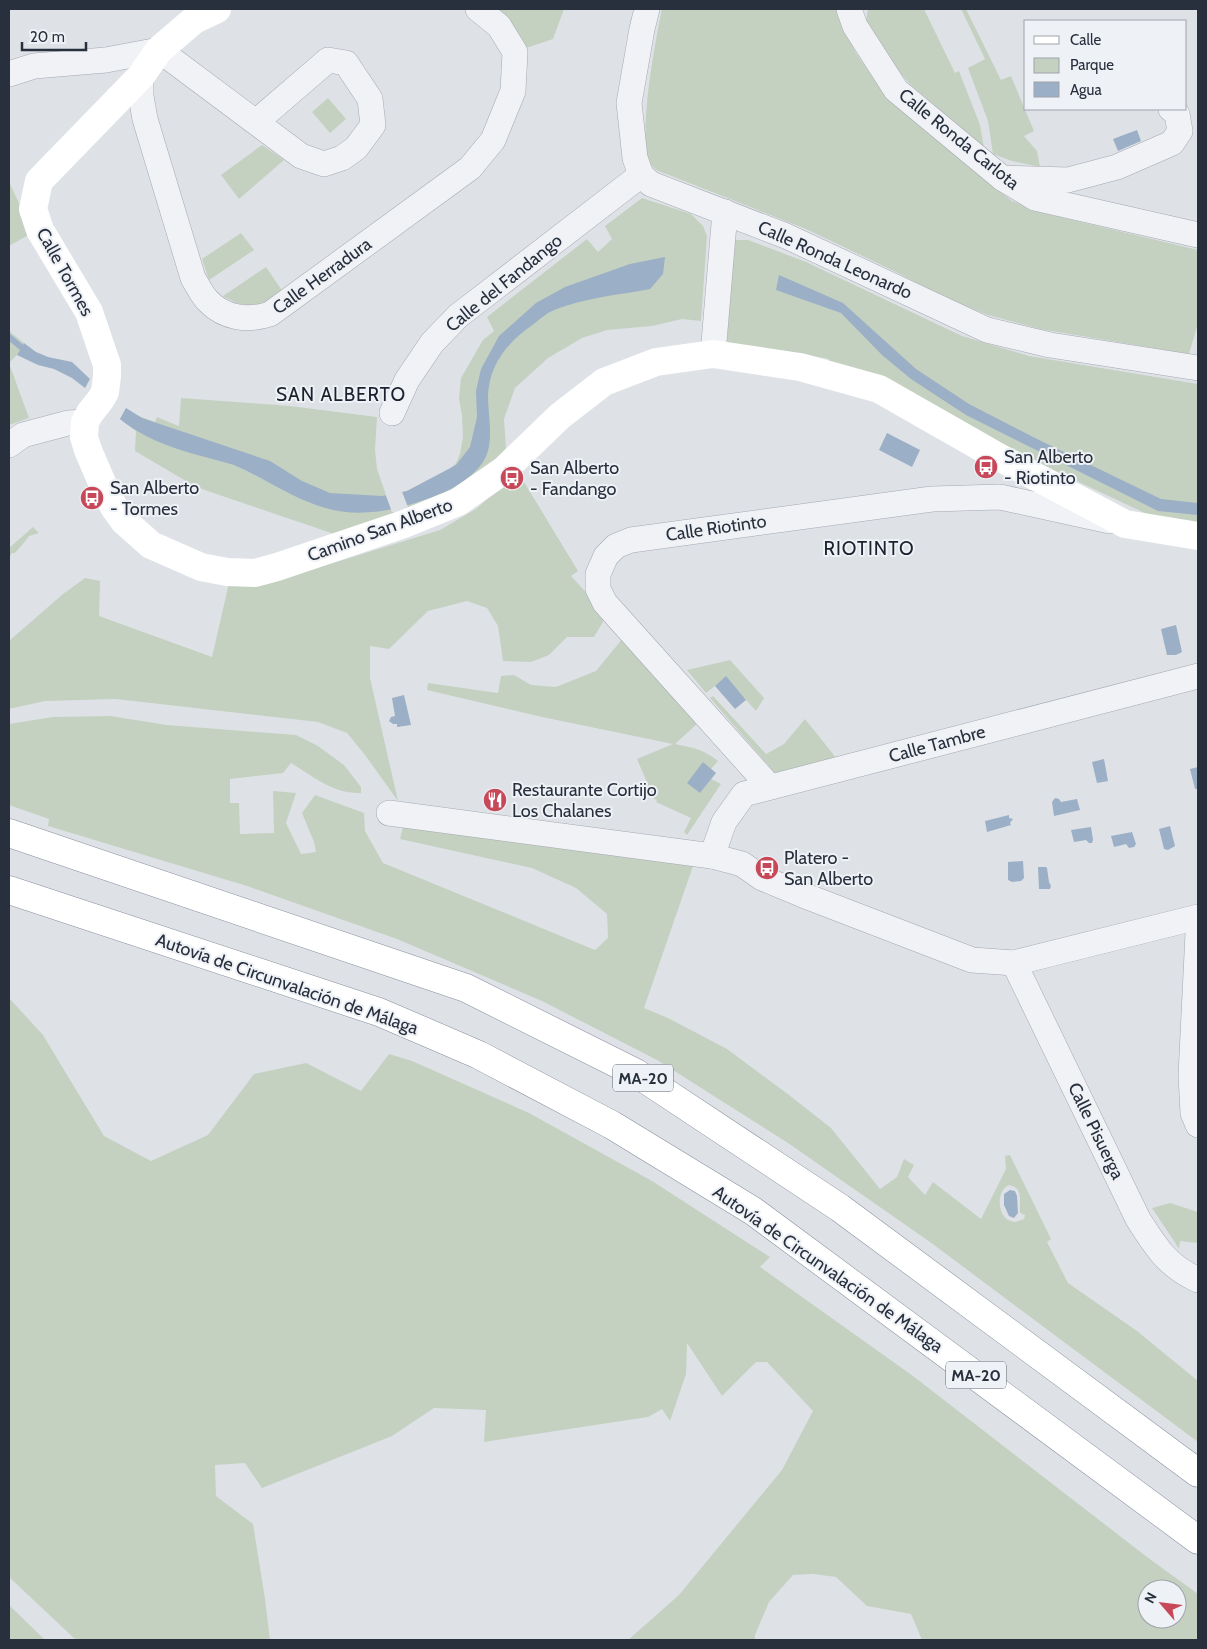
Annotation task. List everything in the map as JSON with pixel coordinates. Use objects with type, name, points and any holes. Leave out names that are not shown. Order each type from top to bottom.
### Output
[{"type":"main road","name":"Calle Tormes","points":[[85,422],[105,392],[107,365],[89,312],[40,230],[33,209],[38,181],[141,76],[159,50],[194,20],[216,9]]},
{"type":"main road","name":"Camino San Alberto","points":[[85,422],[84,437],[88,450],[106,492],[124,522],[151,545],[201,567],[227,572],[254,573],[278,567],[404,524],[458,502],[504,470],[560,416],[604,382],[656,362],[713,354],[800,367],[879,389],[993,454],[1125,524],[1198,536]]},
{"type":"main road","name":"MA-20","points":[[9,833],[466,988],[636,1073],[840,1208],[1198,1473]]},
{"type":"main road","name":"Autovía de Circunvalación de Málaga","points":[[9,890],[380,1012],[479,1056],[612,1125],[753,1211],[1198,1540]]},
{"type":"street","name":"Calle Herradura","points":[[141,76],[141,96],[145,119],[193,278],[208,302],[223,312],[241,319],[258,318],[270,314],[470,168],[493,140],[513,91],[515,52],[499,26],[478,9]]},
{"type":"street","points":[[641,175],[635,158],[628,103],[647,9]]},
{"type":"street","name":"Calle Ronda Carlota","points":[[849,9],[855,26],[896,90],[1002,178],[1035,198],[1198,235]]},
{"type":"street","points":[[9,74],[34,66],[106,60],[159,50],[301,156],[324,164],[342,158],[356,148],[373,125],[370,99],[346,63],[328,60],[256,122]]},
{"type":"street","points":[[1002,178],[1068,180],[1117,167],[1172,143],[1180,131],[1177,114],[1172,110]]},
{"type":"street","name":"Calle Ronda Leonardo","points":[[641,175],[651,184],[786,236],[987,330],[1050,345],[1198,368]]},
{"type":"street","name":"Calle del Fandango","points":[[392,413],[407,380],[432,343],[458,316],[641,175]]},
{"type":"street","points":[[713,354],[725,212]]},
{"type":"street","points":[[9,445],[23,435],[68,423],[85,422]]},
{"type":"street","name":"Calle Riotinto","points":[[770,787],[605,603],[598,589],[598,574],[606,556],[616,546],[631,540],[932,499],[1000,497],[1125,524]]},
{"type":"street","name":"Calle Tambre","points":[[712,856],[724,822],[744,794],[1198,676]]},
{"type":"street","points":[[390,813],[712,856],[742,864],[762,878],[972,960],[1014,963],[1198,917]]},
{"type":"street","points":[[1198,933],[1191,1075],[1193,1113],[1198,1125]]},
{"type":"street","name":"Calle Pisuerga","points":[[1014,963],[1138,1220],[1157,1249],[1182,1272],[1198,1280]]},
{"type":"green space","points":[[500,9],[564,9],[553,39],[523,49],[498,11]]},
{"type":"green space","points":[[662,9],[838,9],[847,35],[856,53],[878,85],[1012,201],[1039,212],[1198,250],[1198,323],[1189,354],[1040,329],[988,315],[945,298],[896,272],[806,229],[662,173],[652,166],[647,155],[646,115],[648,90]]},
{"type":"green space","points":[[868,9],[924,9],[955,73],[959,71],[980,125],[984,148],[910,84],[893,65],[866,21]]},
{"type":"green space","points":[[961,9],[966,9],[1001,80],[1011,76],[1034,131],[1024,136],[1037,151],[1040,167],[1012,161],[993,154],[988,121],[968,68],[985,59]]},
{"type":"green space","points":[[328,98],[346,119],[330,133],[312,112]]},
{"type":"green space","points":[[262,145],[284,160],[239,199],[221,175]]},
{"type":"green space","points":[[9,182],[32,233],[9,246]]},
{"type":"green space","points":[[642,198],[691,214],[703,226],[707,236],[701,321],[682,319],[652,326],[607,330],[582,338],[548,358],[515,388],[504,419],[506,449],[492,466],[456,492],[407,512],[402,492],[450,469],[456,463],[460,454],[463,437],[459,399],[461,378],[483,340],[494,331],[487,317],[587,239],[598,252],[612,239],[605,226]]},
{"type":"green space","points":[[241,233],[254,250],[209,280],[202,259]]},
{"type":"green space","points":[[734,240],[748,240],[806,262],[962,336],[1029,356],[1198,384],[1198,526],[1166,523],[828,364],[829,359],[813,356],[812,359],[732,346],[727,341]]},
{"type":"green space","points":[[266,267],[283,292],[267,301],[253,305],[239,304],[223,296]]},
{"type":"green space","points":[[9,331],[24,343],[17,355],[9,363]]},
{"type":"green space","points":[[9,363],[29,418],[9,425]]},
{"type":"green space","points":[[181,398],[290,406],[377,417],[375,450],[377,469],[392,512],[396,516],[337,535],[196,487],[135,451],[136,431],[120,419],[126,408],[136,415],[155,422],[157,417],[179,426]]},
{"type":"green space","points":[[518,472],[578,571],[571,576],[603,611],[603,622],[594,637],[567,637],[549,655],[531,662],[503,661],[498,626],[487,608],[467,601],[428,611],[389,649],[370,646],[370,678],[398,801],[347,733],[318,722],[116,699],[45,701],[9,709],[9,641],[63,594],[85,578],[100,581],[99,616],[212,657],[229,583],[268,583],[440,530],[476,509]]},
{"type":"green space","points":[[33,527],[39,533],[29,536],[15,553],[12,553],[9,557],[9,548]]},
{"type":"green space","points":[[623,638],[698,723],[675,744],[703,752],[718,761],[711,769],[702,763],[700,793],[711,779],[721,784],[687,835],[684,832],[691,818],[656,802],[657,800],[654,799],[637,759],[673,744],[542,717],[427,690],[428,683],[498,693],[501,676],[514,675],[531,685],[556,687],[596,671]]},
{"type":"green space","points":[[730,660],[764,698],[756,711],[726,677],[706,693],[687,670]]},
{"type":"green space","points":[[713,696],[766,754],[784,744],[805,719],[837,759],[776,774],[710,698]]},
{"type":"green space","points":[[110,716],[167,725],[296,735],[318,746],[344,765],[361,787],[361,793],[351,793],[333,788],[291,763],[283,773],[230,779],[230,803],[239,803],[240,834],[274,833],[273,791],[296,793],[286,823],[301,854],[316,852],[302,813],[315,795],[364,813],[365,831],[383,863],[595,950],[608,938],[607,914],[576,888],[532,868],[400,839],[404,823],[693,866],[644,1008],[668,1018],[727,1049],[789,1095],[831,1128],[880,1189],[897,1177],[904,1159],[914,1165],[908,1177],[925,1195],[933,1182],[981,1219],[1006,1169],[1005,1156],[1010,1155],[1051,1239],[1047,1242],[1068,1283],[1137,1331],[1198,1381],[1198,1442],[930,1242],[788,1143],[657,1060],[542,1001],[397,939],[247,886],[48,826],[49,819],[9,805],[9,724],[53,717]],"holes":[[[1009,1185],[1014,1187],[1020,1196],[1020,1213],[1025,1215],[1024,1219],[1015,1222],[1004,1216],[1000,1206],[1002,1191]]]},
{"type":"green space","points":[[9,998],[43,1035],[104,1136],[151,1161],[208,1135],[254,1074],[306,1063],[361,1091],[389,1054],[412,1061],[529,1113],[652,1181],[770,1257],[760,1267],[913,1376],[1177,1579],[1137,1579],[1137,1629],[1187,1629],[1187,1586],[1198,1594],[1198,1640],[922,1640],[911,1614],[867,1606],[836,1577],[813,1574],[793,1575],[769,1602],[755,1635],[755,1640],[628,1640],[679,1595],[782,1470],[813,1411],[767,1362],[756,1362],[722,1396],[687,1343],[686,1374],[670,1421],[662,1409],[648,1417],[484,1442],[486,1410],[434,1408],[392,1436],[262,1488],[245,1463],[215,1465],[216,1496],[253,1524],[270,1640],[76,1640],[9,1577]]},
{"type":"green space","points":[[1170,1203],[1198,1212],[1198,1243],[1180,1241],[1179,1249],[1152,1208]]},
{"type":"green space","points":[[9,1605],[45,1640],[9,1640]]},
{"type":"water","points":[[1137,130],[1141,141],[1118,151],[1113,139]]},
{"type":"water","points":[[665,257],[663,274],[650,289],[565,306],[544,316],[517,337],[496,363],[489,384],[490,439],[487,455],[483,462],[472,475],[458,485],[413,504],[386,510],[358,513],[344,512],[316,505],[234,465],[182,450],[150,438],[120,419],[126,408],[142,418],[270,461],[302,481],[330,493],[382,496],[407,491],[456,465],[470,447],[477,417],[476,391],[481,369],[499,336],[536,303],[565,287],[630,264]]},
{"type":"water","points":[[779,275],[843,303],[916,369],[969,404],[1161,499],[1198,503],[1198,515],[1158,511],[966,415],[911,379],[882,355],[841,313],[776,290]]},
{"type":"water","points":[[24,343],[36,352],[48,357],[72,362],[90,379],[85,388],[72,378],[54,369],[38,365],[17,355]]},
{"type":"water","points":[[887,433],[920,450],[912,467],[879,450]]},
{"type":"water","points":[[1176,625],[1182,652],[1176,655],[1167,655],[1161,629]]},
{"type":"water","points":[[726,676],[746,700],[735,709],[715,686]]},
{"type":"water","points":[[404,695],[411,725],[397,727],[397,724],[389,721],[391,717],[395,716],[392,698]]},
{"type":"water","points":[[1104,759],[1108,781],[1097,783],[1092,762]]},
{"type":"water","points":[[703,762],[716,773],[700,793],[687,783]]},
{"type":"water","points":[[1198,767],[1198,789],[1195,789],[1190,769]]},
{"type":"water","points":[[1055,798],[1061,802],[1077,799],[1080,810],[1054,816],[1052,802]]},
{"type":"water","points":[[1009,815],[1009,818],[1013,819],[1010,823],[1011,825],[987,832],[985,821]]},
{"type":"water","points":[[1170,826],[1175,846],[1168,850],[1164,849],[1159,829]]},
{"type":"water","points":[[1091,827],[1092,843],[1086,840],[1074,842],[1071,830]]},
{"type":"water","points":[[1132,832],[1136,844],[1134,847],[1129,848],[1126,844],[1114,847],[1111,836]]},
{"type":"water","points":[[1023,861],[1024,878],[1021,881],[1012,882],[1008,880],[1008,862]]},
{"type":"water","points":[[1038,867],[1047,868],[1050,889],[1039,889]]},
{"type":"water","points":[[1010,1190],[1015,1191],[1017,1196],[1018,1213],[1014,1218],[1009,1216],[1004,1205],[1004,1194]]},
{"type":"pier","points":[[401,489],[408,507],[392,512],[385,493]]},
{"type":"waterway","points":[[9,337],[27,352]]},
{"type":"place","name":"San Alberto - Riotinto","points":[[986,467]]},
{"type":"place","name":"San Alberto - Fandango","points":[[512,478]]},
{"type":"place","name":"San Alberto - Tormes","points":[[92,498]]},
{"type":"place","name":"Restaurante Cortijo Los Chalanes","points":[[495,800]]},
{"type":"place","name":"Platero - San Alberto","points":[[767,868]]},
{"type":"district","name":"SAN ALBERTO","points":[[341,394]]},
{"type":"district","name":"RIOTINTO","points":[[869,548]]}]
